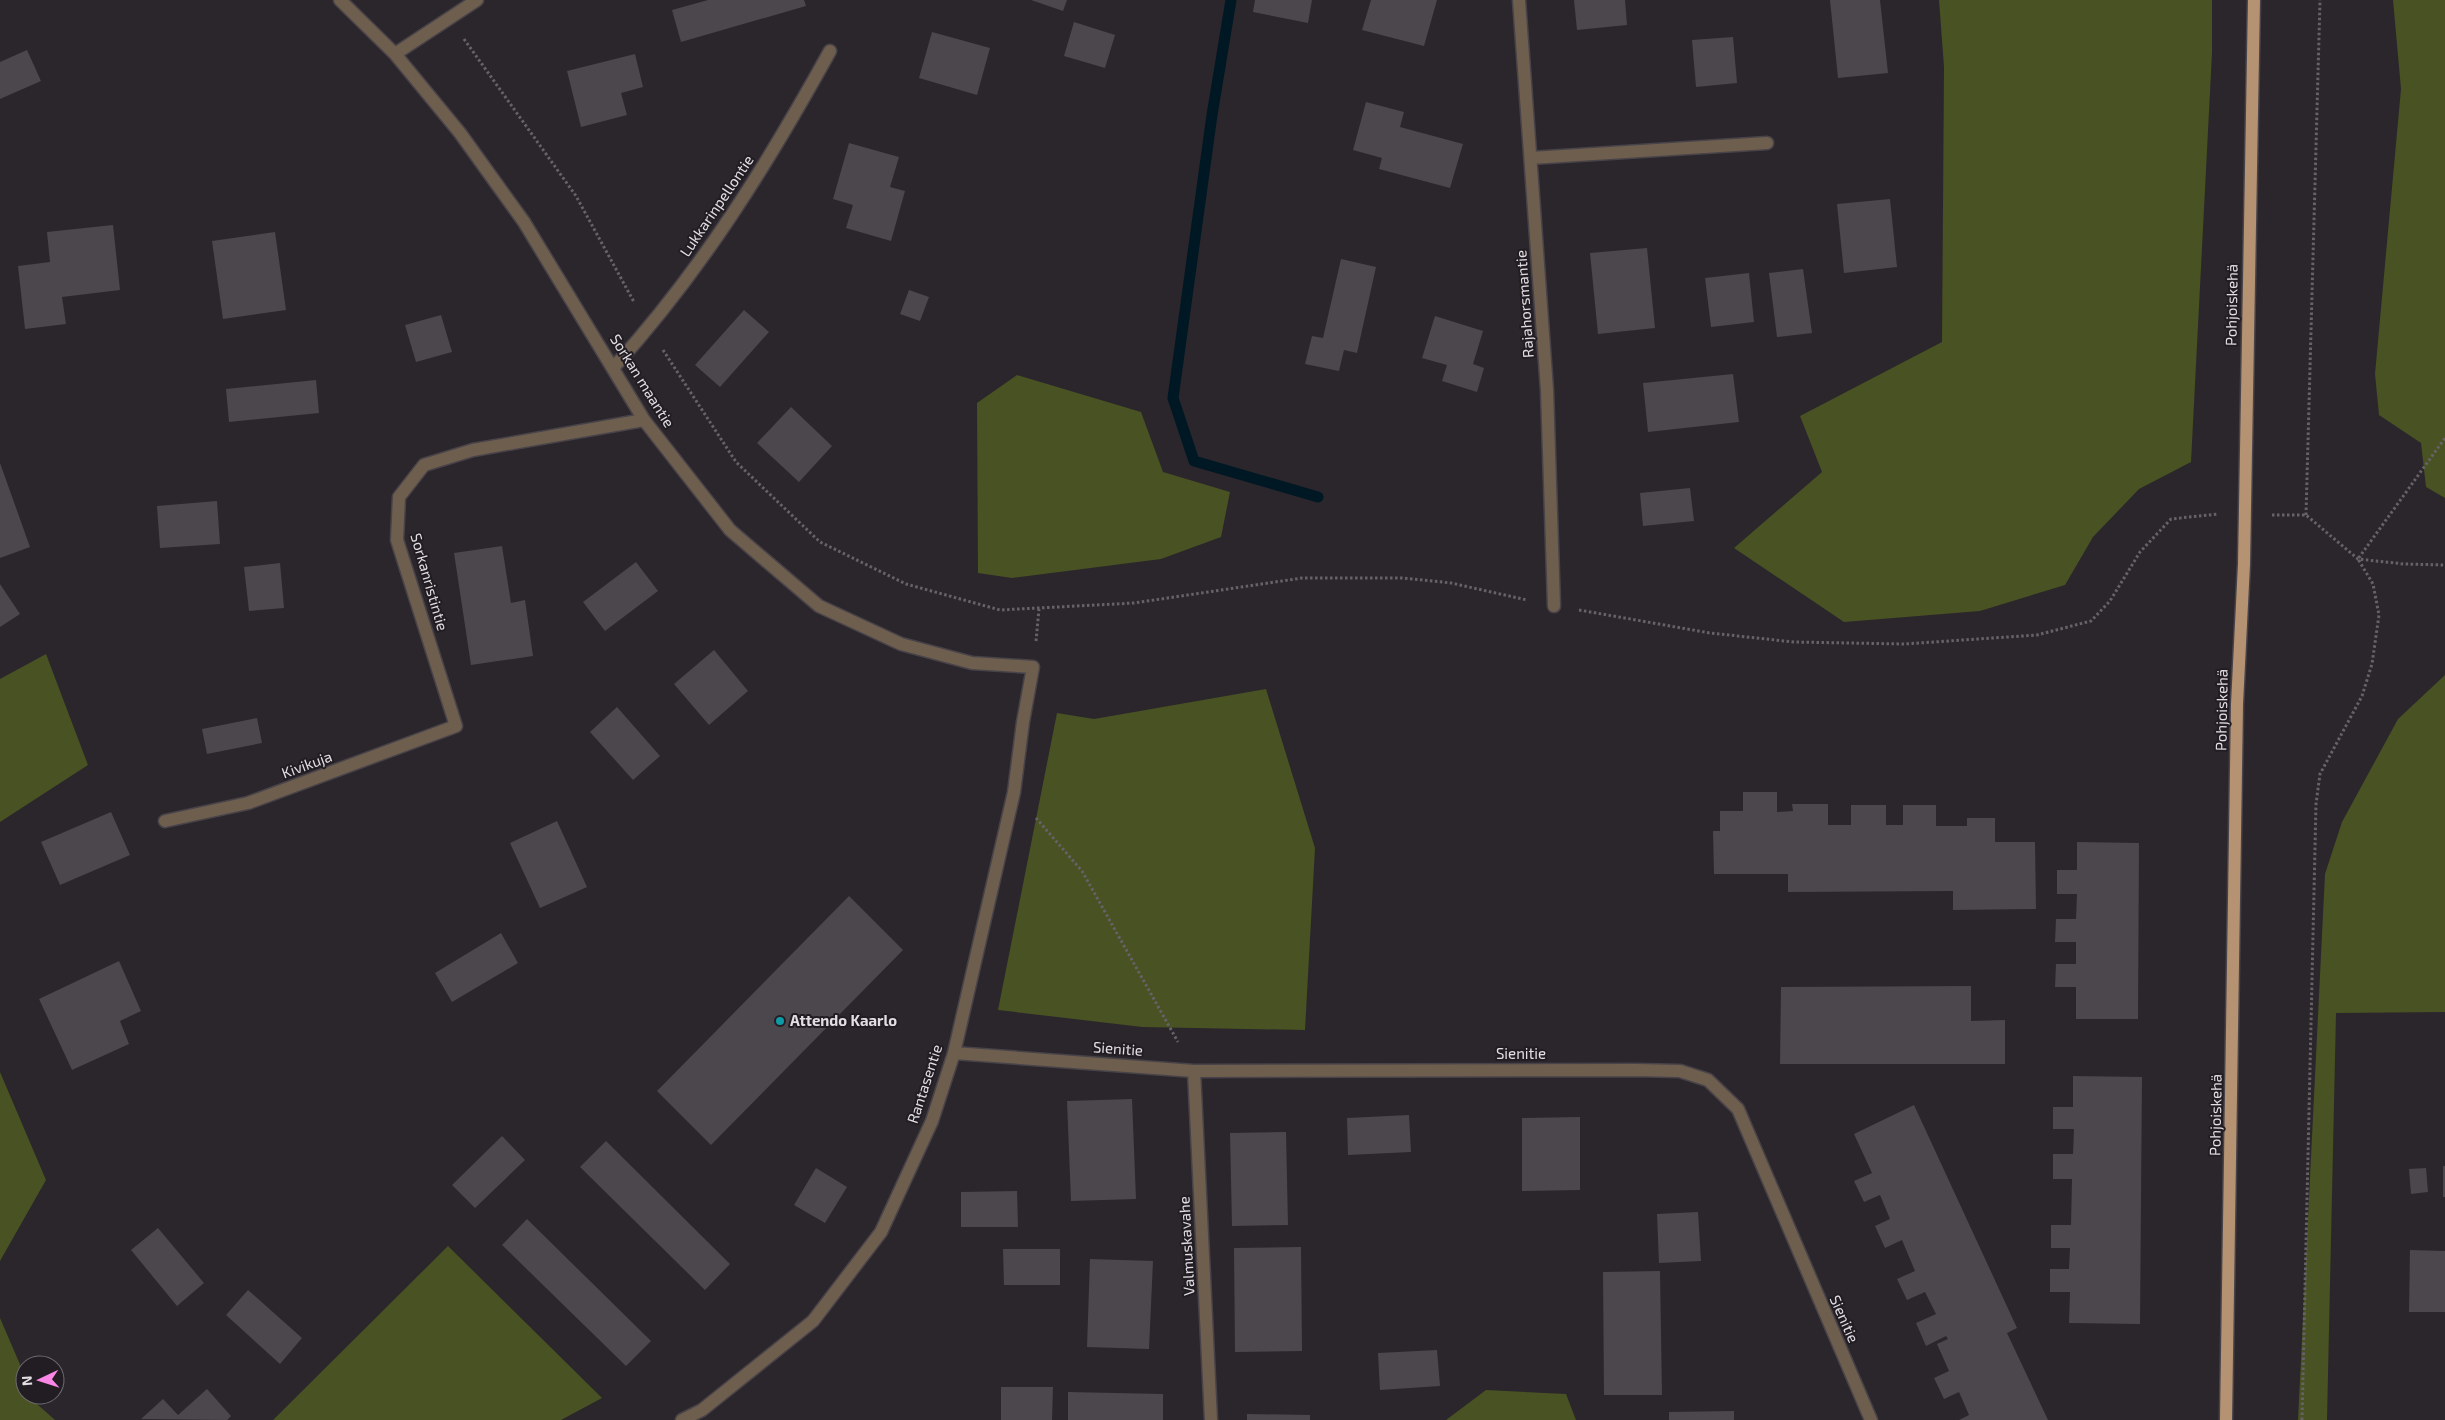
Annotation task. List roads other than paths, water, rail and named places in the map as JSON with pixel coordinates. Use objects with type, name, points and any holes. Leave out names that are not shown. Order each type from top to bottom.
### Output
[{"type":"main road","name":"Pohjoiskehä","points":[[2226,1420],[2237,704],[2244,564],[2254,0]]},
{"type":"street","name":"Sorkan maantie","points":[[340,0],[395,54],[460,134],[524,222],[614,367],[644,420],[730,530],[819,606],[901,644],[972,663],[1033,667]]},
{"type":"street","points":[[395,54],[477,0]]},
{"type":"street","name":"Rajahorsmantie","points":[[1519,0],[1547,390],[1554,606]]},
{"type":"street","name":"Lukkarinpellontie","points":[[614,367],[649,329],[706,255],[785,132],[830,51]]},
{"type":"street","points":[[1531,158],[1768,143]]},
{"type":"street","name":"Sorkanristintie","points":[[456,726],[397,540],[399,497],[424,466],[473,450],[644,420]]},
{"type":"street","name":"Rantasentie","points":[[682,1420],[702,1415],[813,1321],[881,1232],[932,1121],[954,1053],[1014,792],[1023,722],[1033,667]]},
{"type":"street","name":"Kivikuja","points":[[165,821],[248,803],[456,726]]},
{"type":"street","name":"Sienitie","points":[[954,1053],[1194,1071],[1635,1070],[1680,1071],[1708,1080],[1738,1109],[1871,1420]]},
{"type":"street","name":"Valmuskavahe","points":[[1194,1071],[1212,1420]]},
{"type":"waterway","points":[[1231,0],[1212,115],[1173,398],[1194,461],[1318,497]]},
{"type":"place","name":"Attendo Kaarlo","points":[[780,1021]]}]
